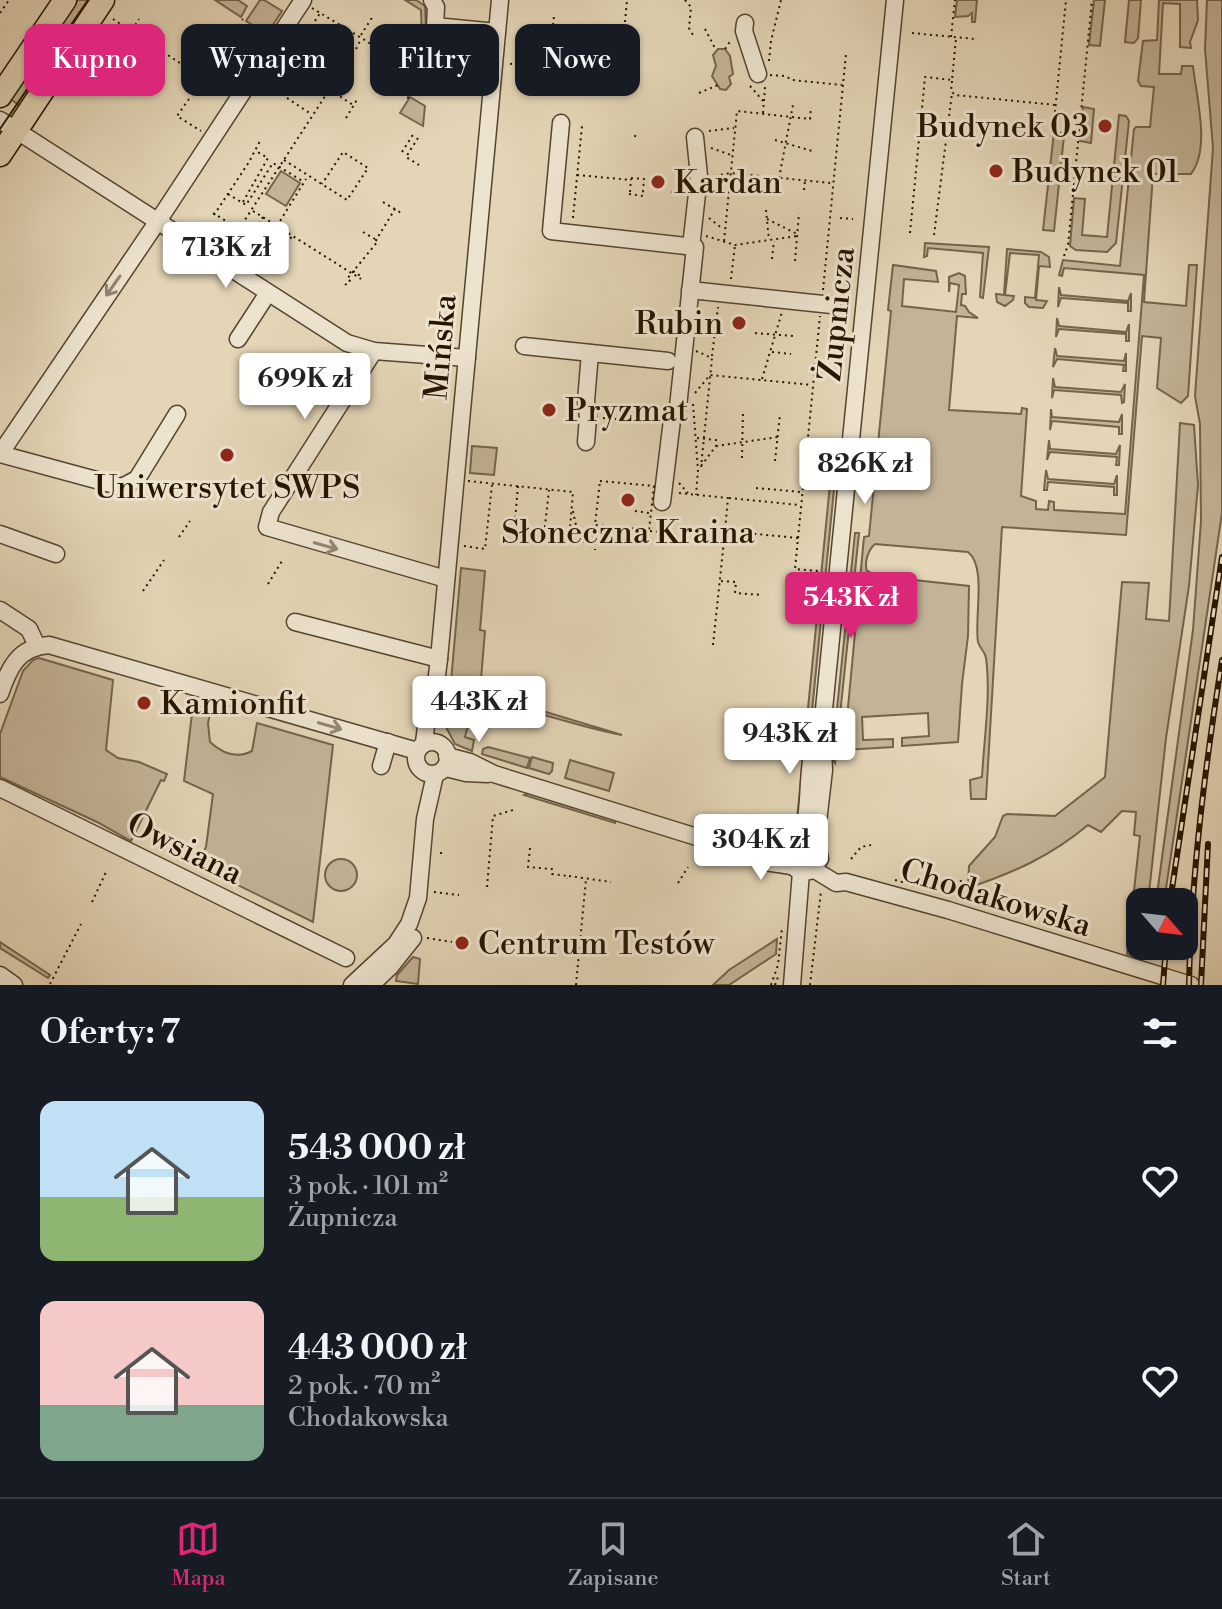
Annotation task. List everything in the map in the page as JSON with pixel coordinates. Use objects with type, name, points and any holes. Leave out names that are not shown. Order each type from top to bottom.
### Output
[{"type":"main road","points":[[0,96],[65,0]]},
{"type":"main road","points":[[0,155],[8,126],[107,8]]},
{"type":"street","points":[[432,0],[436,7],[435,24]]},
{"type":"street","name":"Mińska","points":[[498,24],[500,0]]},
{"type":"street","name":"Żupnicza","points":[[792,985],[790,927],[796,913],[824,770],[822,729],[895,0]]},
{"type":"street","points":[[177,414],[137,479],[129,485],[110,485],[0,454],[307,4]]},
{"type":"street","points":[[745,23],[744,31],[763,74]]},
{"type":"street","name":"Mińska","points":[[426,745],[427,718],[434,699],[439,659],[491,96]]},
{"type":"street","points":[[561,123],[551,231],[695,247],[675,412],[659,502]]},
{"type":"street","points":[[8,126],[347,343],[374,351],[467,358]]},
{"type":"street","points":[[691,247],[699,176],[699,137]]},
{"type":"street","points":[[690,290],[832,305]]},
{"type":"street","points":[[238,339],[268,293]]},
{"type":"street","points":[[524,346],[668,361]]},
{"type":"street","points":[[374,351],[266,524],[272,531],[446,579]]},
{"type":"street","points":[[586,442],[590,353]]},
{"type":"street","points":[[0,534],[56,554]]},
{"type":"street","points":[[0,610],[29,629],[37,646]]},
{"type":"street","points":[[295,622],[439,659]]},
{"type":"street","points":[[0,694],[13,663],[28,649],[49,645],[388,742],[426,745]]},
{"type":"street","points":[[381,766],[388,742]]},
{"type":"street","points":[[426,745],[417,761],[438,767]]},
{"type":"street","points":[[426,745],[438,767]]},
{"type":"street","name":"Chodakowska","points":[[438,767],[470,762],[494,774],[745,852],[765,862],[805,859],[846,882],[1191,985]]},
{"type":"street","points":[[371,985],[415,936],[425,895],[425,819],[421,798],[438,767]]},
{"type":"street","name":"Owsiana","points":[[0,788],[346,958]]},
{"type":"street","points":[[352,985],[396,944],[425,895]]},
{"type":"street","points":[[0,975],[14,985]]},
{"type":"path","points":[[0,13],[9,0]]},
{"type":"path","points":[[625,22],[627,0]]},
{"type":"path","points":[[685,0],[691,7],[689,28],[693,35]]},
{"type":"path","points":[[763,114],[763,74],[781,0]]},
{"type":"path","points":[[951,37],[955,0]]},
{"type":"path","points":[[1055,112],[1066,0]]},
{"type":"path","points":[[1064,256],[1068,245],[1092,0]]},
{"type":"path","points":[[307,4],[338,24]]},
{"type":"path","points":[[107,8],[124,24]]},
{"type":"path","points":[[315,21],[320,13]]},
{"type":"path","points":[[356,49],[373,16]]},
{"type":"path","points":[[553,24],[554,16]]},
{"type":"path","points":[[136,24],[139,19]]},
{"type":"path","points":[[705,29],[716,50]]},
{"type":"path","points":[[912,33],[975,39]]},
{"type":"path","points":[[354,34],[370,43]]},
{"type":"path","points":[[934,235],[956,38]]},
{"type":"path","points":[[509,64],[515,64]]},
{"type":"path","points":[[763,74],[844,85]]},
{"type":"path","points":[[910,233],[925,77],[952,80]]},
{"type":"path","points":[[940,84],[941,79]]},
{"type":"path","points":[[699,93],[718,85]]},
{"type":"path","points":[[952,93],[1056,105]]},
{"type":"path","points":[[260,141],[214,214],[239,229],[324,96]]},
{"type":"path","points":[[340,96],[353,105]]},
{"type":"path","points":[[404,96],[409,98]]},
{"type":"path","points":[[287,98],[312,115]]},
{"type":"path","points":[[346,118],[358,98]]},
{"type":"path","points":[[189,99],[177,117],[202,132]]},
{"type":"path","points":[[779,178],[793,105]]},
{"type":"path","points":[[797,235],[735,245],[724,241],[728,174],[737,111],[810,119],[811,107]]},
{"type":"path","points":[[572,226],[582,126]]},
{"type":"path","points":[[699,137],[736,128]]},
{"type":"path","points":[[635,137],[636,132]]},
{"type":"path","points":[[402,152],[414,133]]},
{"type":"path","points":[[699,137],[733,155]]},
{"type":"path","points":[[418,138],[406,157],[419,165]]},
{"type":"path","points":[[775,140],[812,151]]},
{"type":"path","points":[[242,203],[268,158],[255,150]]},
{"type":"path","points":[[284,159],[322,184],[347,200],[368,168],[343,152],[322,184]]},
{"type":"path","points":[[228,194],[246,205],[273,163],[305,181],[277,226]]},
{"type":"path","points":[[728,174],[834,184]]},
{"type":"path","points":[[577,175],[644,179],[643,196],[629,195],[631,179]]},
{"type":"path","points":[[804,190],[805,181]]},
{"type":"path","points":[[671,192],[684,194]]},
{"type":"path","points":[[383,202],[403,214]]},
{"type":"path","points":[[345,285],[350,281],[347,279],[351,271],[378,241],[379,234],[395,209]]},
{"type":"path","points":[[252,210],[362,278]]},
{"type":"path","points":[[766,210],[769,240]]},
{"type":"path","points":[[795,261],[799,213]]},
{"type":"path","points":[[256,229],[263,217]]},
{"type":"path","points":[[840,218],[853,219]]},
{"type":"path","points":[[767,219],[803,236]]},
{"type":"path","points":[[363,232],[376,240]]},
{"type":"path","points":[[379,234],[386,239]]},
{"type":"path","points":[[283,244],[286,246],[292,235]]},
{"type":"path","points":[[772,259],[774,239]]},
{"type":"path","points":[[731,280],[735,245]]},
{"type":"path","points":[[696,495],[719,293]]},
{"type":"path","points":[[762,380],[785,300]]},
{"type":"path","points":[[692,324],[716,322]]},
{"type":"path","points":[[755,333],[793,336]]},
{"type":"path","points":[[690,348],[712,358]]},
{"type":"path","points":[[770,352],[791,354]]},
{"type":"path","points":[[710,375],[813,385]]},
{"type":"path","points":[[692,396],[710,375]]},
{"type":"path","points":[[782,390],[783,382]]},
{"type":"path","points":[[691,385],[700,469]]},
{"type":"path","points":[[742,458],[743,410]]},
{"type":"path","points":[[588,417],[665,422],[675,412]]},
{"type":"path","points":[[775,461],[780,414]]},
{"type":"path","points":[[778,428],[784,429]]},
{"type":"path","points":[[716,446],[778,437]]},
{"type":"path","points":[[696,438],[716,440],[716,446],[700,469]]},
{"type":"path","points":[[467,481],[573,492],[571,548]]},
{"type":"path","points":[[649,530],[659,502],[654,486],[600,481],[595,525],[661,532]]},
{"type":"path","points":[[614,482],[614,490]]},
{"type":"path","points":[[460,546],[485,549],[493,483]]},
{"type":"path","points":[[629,484],[629,489]]},
{"type":"path","points":[[642,485],[642,490]]},
{"type":"path","points":[[518,486],[514,532],[526,534],[544,535],[549,489]]},
{"type":"path","points":[[756,488],[802,492]]},
{"type":"path","points":[[635,511],[659,502],[696,495],[801,505]]},
{"type":"path","points":[[713,645],[728,498]]},
{"type":"path","points":[[572,508],[580,541]]},
{"type":"path","points":[[596,511],[604,512]]},
{"type":"path","points":[[179,537],[190,521]]},
{"type":"path","points":[[725,531],[798,538],[795,569],[818,571]]},
{"type":"path","points":[[572,541],[595,543],[595,550]]},
{"type":"path","points":[[143,591],[164,560]]},
{"type":"path","points":[[268,584],[282,561]]},
{"type":"path","points":[[720,580],[736,582],[735,593],[762,595]]},
{"type":"path","points":[[487,887],[493,816],[513,810]]},
{"type":"path","points":[[851,859],[861,847],[871,845]]},
{"type":"path","points":[[530,848],[528,867],[552,869],[552,874],[567,877],[611,882]]},
{"type":"path","points":[[440,853],[446,853]]},
{"type":"path","points":[[678,883],[688,867]]},
{"type":"path","points":[[92,902],[107,870]]},
{"type":"path","points":[[576,985],[586,879]]},
{"type":"path","points":[[895,880],[916,886],[962,881]]},
{"type":"path","points":[[810,985],[821,888]]},
{"type":"path","points":[[425,895],[459,895]]},
{"type":"path","points":[[50,984],[81,924]]},
{"type":"path","points":[[771,985],[790,927]]},
{"type":"path","points":[[426,938],[452,942]]},
{"type":"shaded area","points":[[78,0],[92,0],[76,24],[62,24]]},
{"type":"shaded area","points":[[215,0],[238,0],[247,6],[241,17]]},
{"type":"shaded area","points":[[260,0],[282,11],[274,24],[251,24],[246,21]]},
{"type":"shaded area","points":[[405,0],[416,0],[425,6],[426,24],[421,24],[421,10]]},
{"type":"shaded area","points":[[957,0],[977,0],[975,22],[972,22],[972,13],[955,17]]},
{"type":"shaded area","points":[[1094,0],[1105,0],[1100,46],[1089,45]]},
{"type":"shaded area","points":[[1129,0],[1141,0],[1138,38],[1134,43],[1125,42]]},
{"type":"shaded area","points":[[1159,0],[1197,0],[1198,20],[1190,42],[1191,48],[1180,47],[1180,4],[1163,3],[1159,74],[1181,74],[1182,66],[1193,66],[1201,137],[1197,163],[1191,174],[1153,174],[1144,302],[1186,306],[1189,265],[1197,265],[1188,396],[1181,403],[1157,388],[1161,338],[1142,336],[1126,535],[1002,527],[986,799],[971,799],[970,780],[982,777],[988,687],[986,658],[977,632],[977,569],[968,552],[875,544],[866,564],[867,571],[877,576],[969,586],[968,636],[958,742],[902,746],[902,738],[929,736],[928,713],[862,717],[863,740],[893,739],[893,747],[844,750],[864,537],[869,536],[893,265],[936,271],[938,282],[904,279],[902,306],[956,312],[959,285],[950,283],[949,292],[949,277],[959,273],[965,276],[966,294],[962,294],[961,305],[978,318],[957,316],[949,410],[1021,414],[1022,408],[1027,409],[1021,496],[1036,501],[1036,509],[1048,510],[1049,501],[1054,502],[1054,510],[1125,514],[1144,275],[1064,268],[1062,276],[1059,275],[1063,260],[1120,266],[1134,129],[1150,127],[1154,87],[1141,86],[1138,81],[1143,41],[1157,40]]},
{"type":"shaded area","points":[[1207,0],[1222,0],[1222,513],[1166,888],[1158,888],[1193,630],[1201,521],[1200,424],[1195,396],[1213,148],[1205,49]]},
{"type":"shaded area","points":[[718,49],[725,49],[730,56],[733,74],[729,77],[731,84],[726,90],[720,89],[712,76],[716,66],[713,55]]},
{"type":"shaded area","points":[[24,81],[24,96],[27,96],[20,106],[12,100],[7,106]]},
{"type":"shaded area","points":[[410,97],[425,106],[423,126],[400,113]]},
{"type":"shaded area","points":[[1083,107],[1094,109],[1091,143],[1080,141]]},
{"type":"shaded area","points":[[1119,115],[1126,116],[1129,121],[1116,243],[1107,252],[1076,250],[1070,246],[1074,198],[1085,199],[1082,235],[1107,237]]},
{"type":"shaded area","points":[[1054,132],[1063,133],[1064,136],[1054,231],[1043,230]]},
{"type":"shaded area","points":[[281,171],[300,183],[286,206],[266,194]]},
{"type":"shaded area","points":[[925,243],[989,247],[983,298],[980,297],[983,253],[928,248],[924,257]]},
{"type":"shaded area","points":[[1007,249],[1041,252],[1049,257],[1050,267],[1039,266],[1036,300],[1047,301],[1043,308],[1029,307],[1025,303],[1025,297],[1035,298],[1039,255],[1010,253],[1005,295],[1014,296],[1013,300],[1005,306],[997,302],[996,294],[1004,295]]},
{"type":"shaded area","points":[[1059,287],[1061,295],[1128,301],[1131,293],[1131,311],[1128,311],[1128,303],[1061,298],[1058,307]]},
{"type":"shaded area","points":[[1057,318],[1059,326],[1126,332],[1129,324],[1129,341],[1126,341],[1126,334],[1059,329],[1056,337]]},
{"type":"shaded area","points":[[1055,348],[1057,356],[1124,361],[1126,353],[1126,371],[1123,371],[1124,365],[1057,359],[1053,367]]},
{"type":"shaded area","points":[[1053,378],[1055,387],[1121,392],[1125,384],[1124,402],[1121,395],[1054,390],[1052,398]]},
{"type":"shaded area","points":[[1051,409],[1052,417],[1119,422],[1122,414],[1122,434],[1119,434],[1119,427],[1052,421],[1050,430]]},
{"type":"shaded area","points":[[1180,423],[1194,425],[1198,485],[1189,586],[1166,738],[1150,888],[1134,888],[1140,836],[1134,835],[1136,812],[1122,811],[1101,832],[1088,825],[1031,862],[968,888],[969,866],[995,837],[1003,816],[1055,816],[1105,777],[1122,582],[1149,583],[1146,619],[1169,621]]},
{"type":"shaded area","points":[[1049,440],[1050,449],[1116,454],[1120,445],[1119,465],[1116,465],[1117,457],[1050,452],[1047,460]]},
{"type":"shaded area","points":[[472,446],[497,448],[494,475],[470,473]]},
{"type":"shaded area","points":[[832,464],[836,469],[801,822],[797,820]]},
{"type":"shaded area","points":[[1046,470],[1048,479],[1114,484],[1117,475],[1117,495],[1114,495],[1114,487],[1048,482],[1047,490],[1044,490]]},
{"type":"shaded area","points":[[855,533],[859,533],[835,763],[832,758]]},
{"type":"shaded area","points":[[461,568],[485,571],[480,630],[485,631],[480,692],[622,735],[493,701],[450,693]]},
{"type":"shaded area","points":[[39,658],[113,680],[106,750],[118,758],[139,762],[167,774],[164,781],[161,780],[131,841],[0,777],[0,734],[23,671]]},
{"type":"shaded area","points":[[193,705],[211,709],[208,723],[210,742],[230,754],[241,755],[252,751],[257,723],[333,745],[313,922],[197,865],[206,847],[213,794],[184,781]]},
{"type":"shaded area","points":[[459,705],[470,707],[479,718],[479,725],[469,722],[465,737],[474,740],[472,751],[455,744],[446,727],[448,708]]},
{"type":"shaded area","points":[[488,747],[530,758],[527,768],[482,754],[483,749]]},
{"type":"shaded area","points":[[532,757],[553,763],[552,771],[549,774],[529,768]]},
{"type":"shaded area","points":[[570,760],[614,773],[609,791],[565,778]]},
{"type":"shaded area","points":[[528,793],[615,820],[615,823],[524,795]]},
{"type":"shaded area","points":[[738,816],[788,828],[764,839],[749,835],[750,829],[740,826],[738,831],[733,829]]},
{"type":"shaded area","points":[[341,859],[352,864],[357,875],[352,886],[341,891],[330,886],[325,875],[330,864]]},
{"type":"shaded area","points":[[777,939],[776,954],[729,985],[713,985],[729,970]]},
{"type":"shaded area","points":[[0,942],[50,975],[48,978],[0,948]]},
{"type":"shaded area","points":[[413,957],[420,959],[418,984],[396,981],[397,975]]},
{"type":"tram line","points":[[0,129],[88,0]]},
{"type":"railway","points":[[1172,888],[1222,557]]},
{"type":"railway","points":[[1189,985],[1200,822],[1222,660]]},
{"type":"railway","points":[[1201,985],[1208,844]]},
{"type":"railway","points":[[1163,985],[1165,960]]},
{"type":"place","name":"Budynek 03","points":[[1105,126]]},
{"type":"place","name":"Budynek 01","points":[[996,171]]},
{"type":"place","name":"Kardan","points":[[658,182]]},
{"type":"place","name":"Rubin","points":[[739,323]]},
{"type":"place","name":"Pryzmat","points":[[549,410]]},
{"type":"place","name":"Uniwersytet SWPS","points":[[227,455]]},
{"type":"place","name":"Słoneczna Kraina","points":[[628,500]]},
{"type":"place","name":"Kamionfit","points":[[144,703]]},
{"type":"place","name":"Centrum Testów","points":[[462,943]]}]
